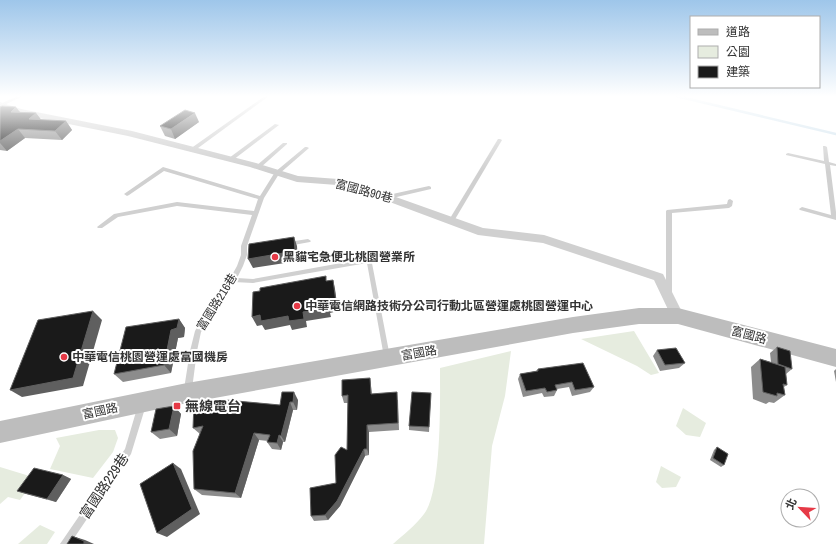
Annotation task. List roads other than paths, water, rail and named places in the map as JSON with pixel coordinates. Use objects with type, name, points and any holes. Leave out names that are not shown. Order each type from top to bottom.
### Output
[{"type":"street","name":"富國路90巷","points":[[74,121],[99,126],[258,166],[297,179],[338,182],[388,197],[482,232],[544,239],[659,277],[678,316]]},
{"type":"street","name":"富國路","points":[[0,432],[188,393],[573,324],[639,316],[678,316],[836,358]]},
{"type":"lane","points":[[192,150],[232,121]]},
{"type":"lane","points":[[231,160],[277,125]]},
{"type":"lane","points":[[452,220],[500,140]]},
{"type":"lane","points":[[258,166],[285,144]]},
{"type":"lane","points":[[802,209],[835,218],[825,147]]},
{"type":"lane","name":"富國路216巷","points":[[188,393],[197,332],[233,280],[245,251],[244,246],[261,198],[277,173],[307,148]]},
{"type":"lane","points":[[788,154],[836,165]]},
{"type":"lane","points":[[127,194],[163,169],[261,198]]},
{"type":"lane","points":[[388,197],[429,188]]},
{"type":"lane","points":[[669,297],[669,211],[729,206],[730,201]]},
{"type":"lane","points":[[100,227],[116,215],[177,204],[255,213]]},
{"type":"lane","points":[[284,245],[308,241]]},
{"type":"lane","points":[[245,251],[253,250]]},
{"type":"lane","points":[[233,280],[253,281],[369,260],[388,358]]},
{"type":"lane","name":"富國路229巷","points":[[65,544],[128,451],[144,402]]},
{"type":"waterway","points":[[783,121],[836,134]]},
{"type":"place","name":"黑貓宅急便北桃園營業所","points":[[275,257]]},
{"type":"place","name":"中華電信網路技術分公司行動北區營運處桃園營運中心","points":[[297,306]]},
{"type":"place","name":"中華電信桃園營運處富國機房","points":[[64,357]]},
{"type":"place","name":"無線電台","points":[[177,406]]}]
